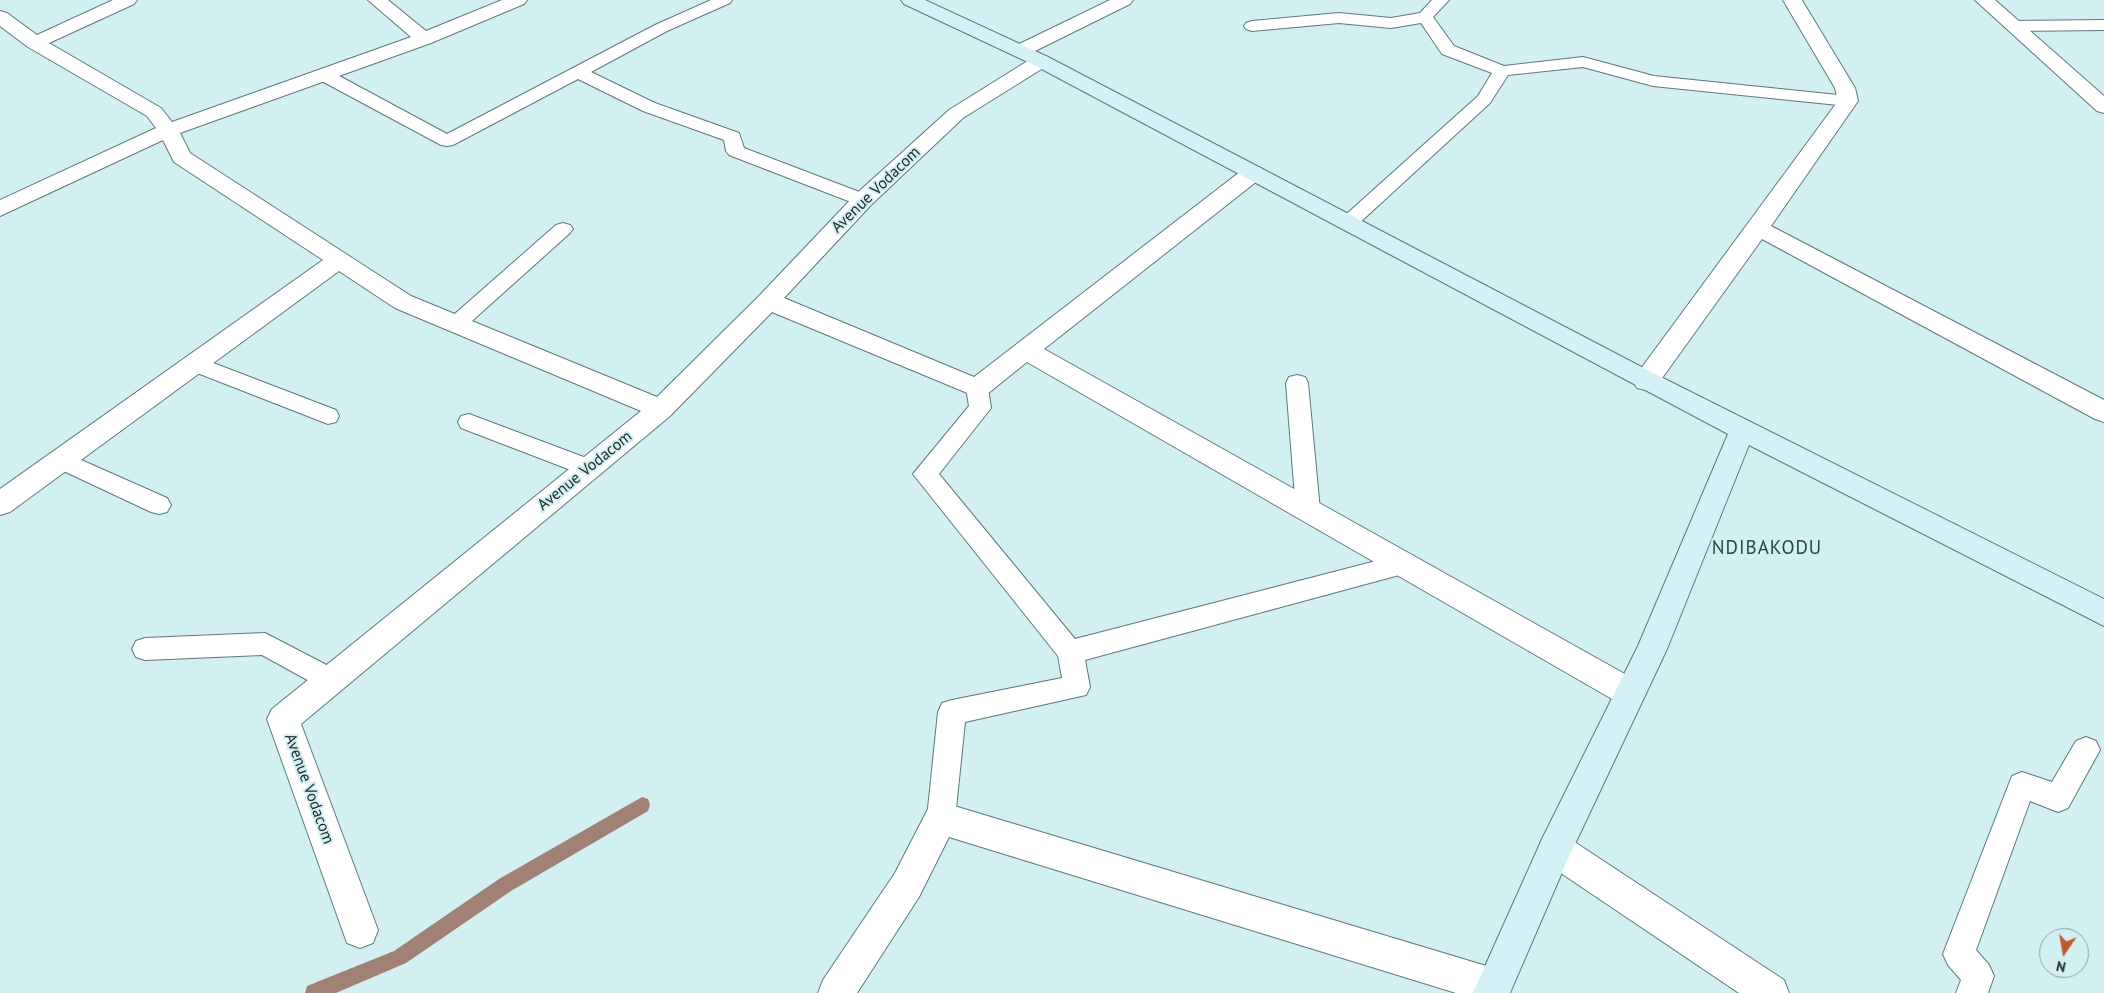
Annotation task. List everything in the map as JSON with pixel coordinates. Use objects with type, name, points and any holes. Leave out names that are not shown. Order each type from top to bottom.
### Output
[{"type":"street","points":[[35,43],[128,0]]},
{"type":"street","points":[[377,0],[424,39]]},
{"type":"street","points":[[0,209],[168,130],[424,39],[518,0]]},
{"type":"street","points":[[910,0],[1031,56],[1742,431],[2104,613]]},
{"type":"street","name":"Avenue Vodacom","points":[[360,930],[283,719],[661,409],[768,301],[863,200],[956,114],[1031,56],[1124,0]]},
{"type":"street","points":[[1646,381],[1848,101],[1845,88],[1792,0]]},
{"type":"street","points":[[1984,0],[2104,107]]},
{"type":"street","points":[[0,17],[35,43],[154,112],[168,130],[181,157],[403,302],[661,409]]},
{"type":"street","points":[[768,301],[977,388],[1253,173]]},
{"type":"street","points":[[1758,228],[2104,412]]},
{"type":"street","points":[[0,504],[339,260]]},
{"type":"street","points":[[1026,350],[1630,693]]},
{"type":"street","points":[[836,993],[907,885],[941,818],[1492,990],[1555,848],[1652,649],[1742,431]]},
{"type":"street","points":[[1555,848],[1771,993]]},
{"type":"lane","points":[[324,75],[447,141],[661,28],[724,0]]},
{"type":"lane","points":[[1252,26],[1339,18],[1391,23],[1426,16],[1441,0]]},
{"type":"lane","points":[[1426,16],[1448,50],[1502,71],[1583,62],[1653,81],[1848,101]]},
{"type":"lane","points":[[2013,26],[2104,25]]},
{"type":"lane","points":[[1348,223],[1484,99],[1502,71]]},
{"type":"lane","points":[[578,72],[648,107],[733,137],[735,151],[863,200]]},
{"type":"lane","points":[[456,324],[563,229]]},
{"type":"lane","points":[[195,364],[328,416]]},
{"type":"lane","points":[[1297,383],[1308,510]]},
{"type":"lane","points":[[941,818],[952,712],[1077,687],[1070,652],[925,474],[980,408],[977,388]]},
{"type":"lane","points":[[469,422],[589,468]]},
{"type":"lane","points":[[61,460],[159,505]]},
{"type":"lane","points":[[1070,652],[1403,564]]},
{"type":"lane","points":[[145,649],[265,644],[331,680]]},
{"type":"lane","points":[[1972,993],[1978,976],[1959,954],[2022,785],[2058,798],[2086,750]]},
{"type":"waterway","points":[[314,993],[400,957],[505,885],[642,805]]},
{"type":"district","name":"NDIBAKODU","points":[[1767,549]]}]
